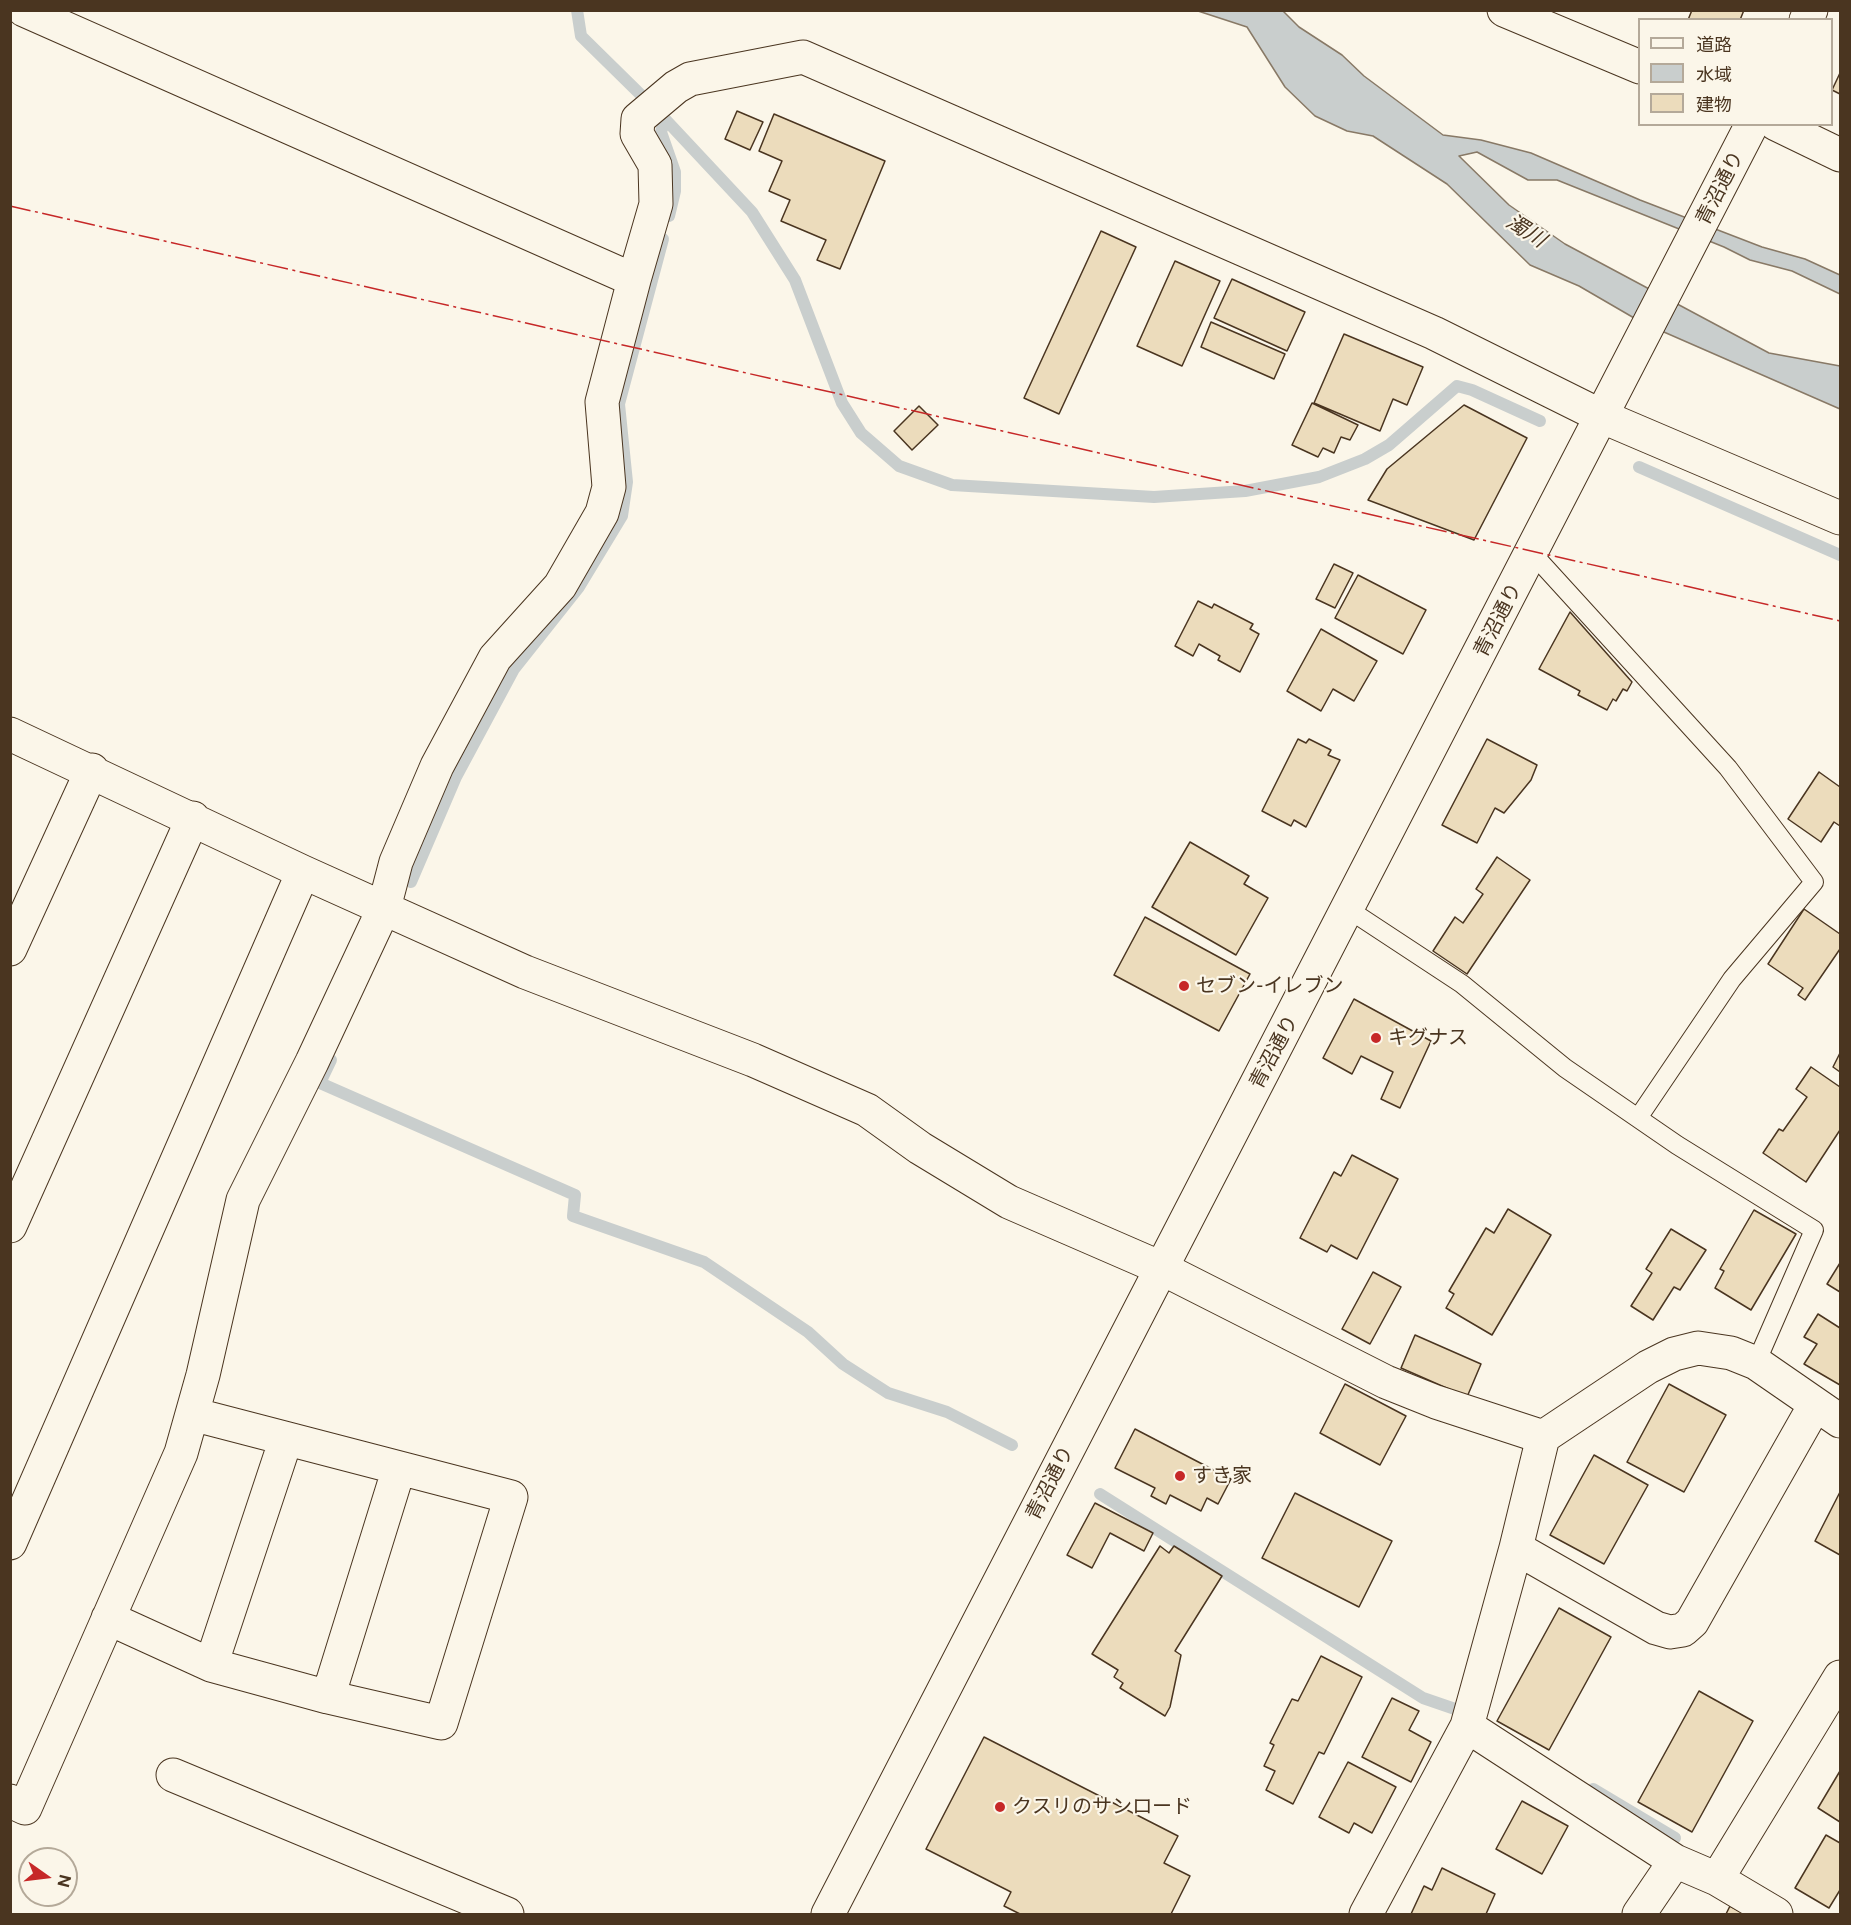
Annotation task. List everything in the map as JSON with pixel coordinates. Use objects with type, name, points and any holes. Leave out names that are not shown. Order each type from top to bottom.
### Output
[{"type":"street","points":[[24,10],[634,280]]},
{"type":"street","points":[[1504,10],[1638,66]]},
{"type":"street","points":[[10,1801],[25,1808],[181,1453],[203,1375],[243,1200],[312,1062],[384,908],[396,862],[437,766],[495,658],[560,586],[602,513],[609,487],[602,402],[656,204],[655,165],[637,134],[638,119],[676,87],[690,80],[803,57],[1608,408],[1840,518]]},
{"type":"street","points":[[1760,126],[1840,155]]},
{"type":"street","name":"青沼通り","points":[[828,1914],[1608,408],[1760,126]]},
{"type":"street","points":[[10,734],[92,770],[303,872],[525,972],[753,1060],[867,1110],[920,1148],[1009,1202],[1161,1268],[1386,1382],[1486,1420],[1543,1437]]},
{"type":"street","points":[[10,949],[92,770]]},
{"type":"street","points":[[10,1226],[193,818]]},
{"type":"street","points":[[10,1543],[303,872]]},
{"type":"street","points":[[1366,1914],[1467,1726],[1516,1548],[1543,1437],[1648,1367],[1674,1354],[1698,1348],[1731,1353],[1756,1364],[1828,1413],[1692,1622],[1683,1630],[1670,1632],[1656,1628],[1516,1548]]},
{"type":"street","points":[[108,1618],[212,1665],[441,1723],[511,1497],[192,1414]]},
{"type":"street","points":[[212,1665],[286,1439]]},
{"type":"street","points":[[328,1696],[399,1468]]},
{"type":"street","points":[[1717,1879],[1840,1677]]},
{"type":"street","points":[[1467,1726],[1675,1861],[1717,1879],[1776,1914]]},
{"type":"street","points":[[173,1775],[507,1914]]},
{"type":"street","points":[[1639,1914],[1675,1861]]},
{"type":"lane","points":[[1532,554],[1728,768],[1814,882],[1732,979],[1638,1118]]},
{"type":"lane","points":[[1348,909],[1462,984],[1565,1068],[1677,1145],[1814,1230],[1756,1364]]},
{"type":"water","name":"濁川","points":[[1198,11],[1283,11],[1299,27],[1342,55],[1364,76],[1443,135],[1481,140],[1531,153],[1640,200],[1762,247],[1805,259],[1840,275],[1840,294],[1792,271],[1750,260],[1724,247],[1557,180],[1528,180],[1477,152],[1459,156],[1509,205],[1565,244],[1769,353],[1840,366],[1840,409],[1641,322],[1579,286],[1530,265],[1447,184],[1373,136],[1347,131],[1315,116],[1285,87],[1247,27]]},
{"type":"building","points":[[1692,10],[1744,10],[1741,18],[1689,18]]},
{"type":"building","points":[[1840,73],[1840,94],[1833,90]]},
{"type":"building","points":[[737,111],[763,122],[750,150],[725,139]]},
{"type":"building","points":[[774,114],[885,161],[840,269],[817,260],[826,240],[781,221],[790,200],[769,191],[782,161],[759,151]]},
{"type":"building","points":[[1101,231],[1136,247],[1059,414],[1024,398]]},
{"type":"building","points":[[1175,261],[1220,281],[1182,366],[1137,346]]},
{"type":"building","points":[[1232,279],[1305,312],[1287,351],[1214,318]]},
{"type":"building","points":[[1211,322],[1285,354],[1274,379],[1201,347]]},
{"type":"building","points":[[1344,334],[1423,367],[1407,405],[1393,399],[1380,431],[1314,403]]},
{"type":"building","points":[[1312,403],[1358,425],[1350,440],[1341,437],[1334,453],[1323,448],[1318,457],[1292,445]]},
{"type":"building","points":[[1464,405],[1527,438],[1474,540],[1368,500],[1387,469]]},
{"type":"building","points":[[919,406],[938,425],[912,450],[894,431]]},
{"type":"building","points":[[1334,564],[1353,573],[1335,608],[1316,599]]},
{"type":"building","points":[[1358,575],[1426,610],[1403,654],[1335,618]]},
{"type":"building","points":[[1198,601],[1212,608],[1214,604],[1253,624],[1250,629],[1259,634],[1240,672],[1218,660],[1220,656],[1199,644],[1193,656],[1175,646]]},
{"type":"building","points":[[1570,612],[1632,682],[1627,691],[1623,689],[1616,701],[1613,699],[1607,710],[1578,695],[1580,691],[1539,669]]},
{"type":"building","points":[[1321,629],[1377,661],[1354,701],[1333,689],[1321,711],[1287,691]]},
{"type":"building","points":[[1298,739],[1306,743],[1309,739],[1331,750],[1328,755],[1340,760],[1306,827],[1294,820],[1291,826],[1262,811]]},
{"type":"building","points":[[1487,739],[1537,765],[1531,780],[1504,813],[1495,808],[1477,843],[1442,825]]},
{"type":"building","points":[[1819,772],[1840,787],[1840,826],[1834,822],[1821,842],[1788,819]]},
{"type":"building","points":[[1190,842],[1249,876],[1244,884],[1268,898],[1236,955],[1152,907]]},
{"type":"building","points":[[1497,857],[1530,880],[1467,974],[1433,951],[1455,917],[1463,923],[1483,894],[1476,889]]},
{"type":"building","points":[[1804,909],[1840,934],[1840,949],[1805,1000],[1798,995],[1803,988],[1768,964]]},
{"type":"building","points":[[1145,917],[1250,974],[1219,1031],[1114,975]]},
{"type":"building","points":[[1354,999],[1431,1041],[1400,1108],[1381,1099],[1393,1072],[1361,1056],[1352,1074],[1323,1058]]},
{"type":"building","points":[[1840,1053],[1840,1072],[1833,1067]]},
{"type":"building","points":[[1811,1067],[1840,1087],[1840,1130],[1806,1182],[1763,1153],[1779,1129],[1783,1131],[1807,1097],[1796,1089]]},
{"type":"building","points":[[1352,1155],[1398,1179],[1357,1259],[1331,1245],[1327,1252],[1300,1238],[1334,1172],[1341,1176]]},
{"type":"building","points":[[1508,1209],[1551,1235],[1492,1335],[1446,1308],[1454,1294],[1449,1291],[1486,1228],[1494,1233]]},
{"type":"building","points":[[1754,1210],[1796,1234],[1751,1310],[1715,1288],[1724,1271],[1720,1269]]},
{"type":"building","points":[[1671,1229],[1706,1250],[1680,1290],[1674,1287],[1653,1320],[1631,1306],[1652,1273],[1646,1269]]},
{"type":"building","points":[[1840,1263],[1840,1292],[1827,1284]]},
{"type":"building","points":[[1373,1272],[1401,1287],[1370,1344],[1342,1329]]},
{"type":"building","points":[[1818,1314],[1840,1328],[1840,1385],[1804,1364],[1817,1344],[1804,1337]]},
{"type":"building","points":[[1415,1335],[1481,1364],[1467,1397],[1401,1368]]},
{"type":"building","points":[[1345,1384],[1406,1416],[1380,1465],[1320,1433]]},
{"type":"building","points":[[1669,1384],[1726,1415],[1684,1492],[1627,1462]]},
{"type":"building","points":[[1135,1429],[1231,1479],[1218,1504],[1207,1498],[1201,1511],[1170,1495],[1166,1504],[1151,1496],[1155,1488],[1115,1468]]},
{"type":"building","points":[[1594,1455],[1648,1485],[1604,1564],[1550,1535]]},
{"type":"building","points":[[1840,1492],[1840,1555],[1815,1541]]},
{"type":"building","points":[[1295,1493],[1392,1541],[1359,1607],[1262,1558]]},
{"type":"building","points":[[1095,1503],[1153,1533],[1144,1551],[1110,1533],[1092,1568],[1067,1555]]},
{"type":"building","points":[[1160,1546],[1169,1553],[1174,1546],[1222,1576],[1175,1651],[1181,1655],[1170,1707],[1165,1716],[1120,1688],[1123,1683],[1114,1677],[1118,1670],[1092,1654]]},
{"type":"building","points":[[1559,1608],[1611,1637],[1549,1750],[1497,1721]]},
{"type":"building","points":[[1321,1656],[1362,1677],[1324,1754],[1319,1752],[1293,1804],[1266,1790],[1275,1771],[1264,1766],[1274,1745],[1270,1743],[1292,1699],[1298,1701]]},
{"type":"building","points":[[1699,1691],[1753,1721],[1692,1832],[1638,1802]]},
{"type":"building","points":[[1392,1698],[1419,1711],[1409,1730],[1431,1742],[1411,1782],[1362,1757]]},
{"type":"building","points":[[984,1737],[1178,1836],[1164,1863],[1190,1876],[1171,1914],[1020,1914],[1004,1906],[1011,1892],[926,1849]]},
{"type":"building","points":[[1348,1762],[1396,1787],[1372,1833],[1354,1823],[1349,1833],[1319,1817]]},
{"type":"building","points":[[1840,1771],[1840,1822],[1818,1808]]},
{"type":"building","points":[[1522,1801],[1568,1826],[1542,1874],[1496,1849]]},
{"type":"building","points":[[1826,1835],[1840,1843],[1840,1890],[1829,1908],[1795,1888]]},
{"type":"building","points":[[1442,1868],[1495,1894],[1486,1914],[1411,1914],[1424,1886],[1432,1890]]},
{"type":"building","points":[[1730,1906],[1745,1914],[1726,1914]]},
{"type":"waterway","points":[[577,10],[581,36],[640,94]]},
{"type":"waterway","points":[[665,119],[752,212],[795,280],[842,403],[861,433],[899,466],[952,485],[1154,497],[1245,491],[1319,477],[1365,459],[1389,445],[1457,386],[1472,390],[1540,421]]},
{"type":"waterway","points":[[665,119],[661,132],[675,172],[675,191],[669,216]]},
{"type":"waterway","points":[[411,882],[456,777],[514,669],[579,587],[622,516],[627,482],[619,404],[663,239]]},
{"type":"waterway","points":[[1639,467],[1840,555]]},
{"type":"waterway","points":[[331,1060],[320,1083],[575,1195],[573,1216],[704,1262],[808,1332],[843,1364],[888,1393],[947,1412],[1012,1445]]},
{"type":"waterway","points":[[1100,1494],[1423,1698],[1455,1709]]},
{"type":"waterway","points":[[1593,1789],[1675,1838]]},
{"type":"power","points":[[10,206],[1840,621]]},
{"type":"place","name":"セブン-イレブン","points":[[1184,986]]},
{"type":"place","name":"キグナス","points":[[1376,1038]]},
{"type":"place","name":"すき家","points":[[1180,1476]]},
{"type":"place","name":"クスリのサンロード","points":[[1000,1807]]}]
